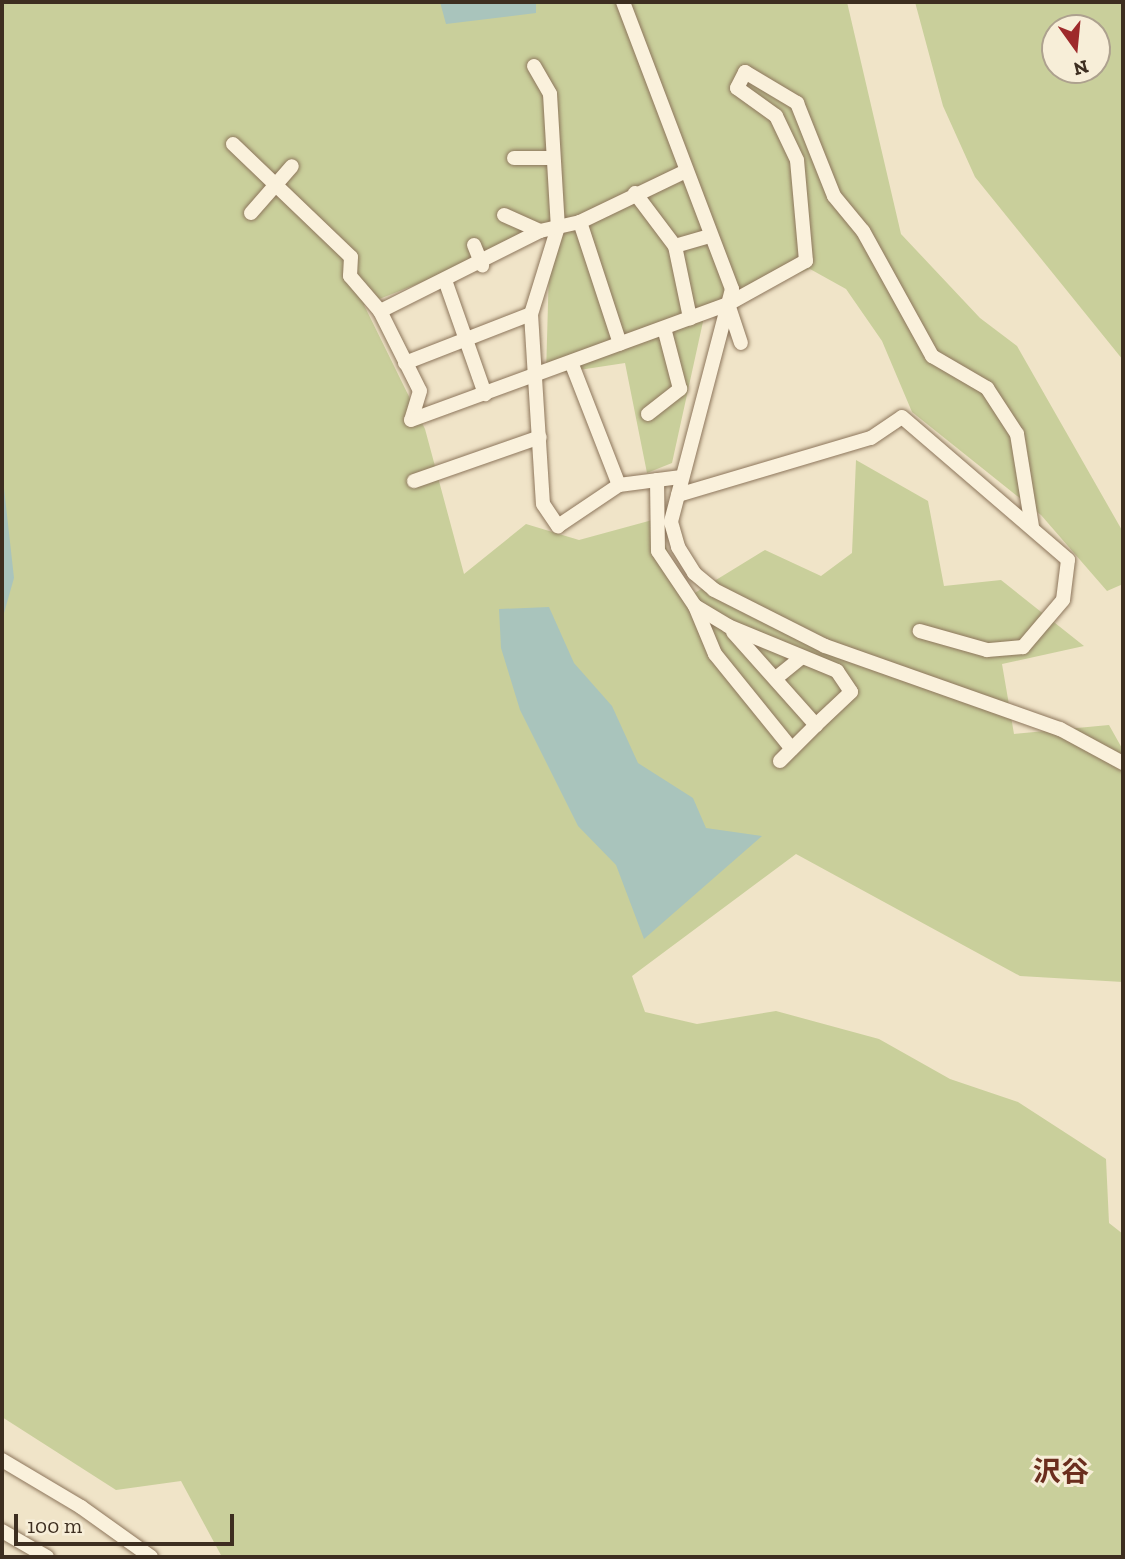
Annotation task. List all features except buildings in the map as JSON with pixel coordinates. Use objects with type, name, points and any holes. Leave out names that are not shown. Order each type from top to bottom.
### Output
[{"type":"street","points":[[623,2],[732,289],[671,522],[678,547],[714,590],[825,646],[1060,729],[1123,763]]},
{"type":"street","points":[[534,66],[550,94],[558,227],[531,314],[537,375],[543,503],[558,526],[619,485],[681,477]]},
{"type":"street","points":[[233,144],[351,257],[350,276],[380,311],[420,391],[411,420],[728,304],[806,261],[797,160],[776,116],[737,88],[745,72],[797,103],[834,196],[863,231],[932,356],[987,388],[1017,434],[1032,527]]},
{"type":"street","points":[[514,158],[552,158]]},
{"type":"street","points":[[251,213],[292,166]]},
{"type":"street","points":[[380,311],[446,283],[540,232],[580,222],[635,193],[687,171]]},
{"type":"street","points":[[635,193],[675,246],[690,318]]},
{"type":"street","points":[[503,215],[540,232]]},
{"type":"street","points":[[580,222],[620,344]]},
{"type":"street","points":[[675,246],[710,236]]},
{"type":"street","points":[[474,245],[482,265]]},
{"type":"street","points":[[446,283],[485,394]]},
{"type":"street","points":[[728,304],[741,343]]},
{"type":"street","points":[[405,363],[531,314]]},
{"type":"street","points":[[648,414],[680,389],[664,328]]},
{"type":"street","points":[[571,362],[619,485]]},
{"type":"street","points":[[678,495],[871,438],[902,417],[1068,560],[1063,600],[1023,647],[987,650],[920,631]]},
{"type":"street","points":[[414,481],[540,437]]},
{"type":"street","points":[[657,480],[659,551],[695,606],[716,654],[792,749]]},
{"type":"street","points":[[695,606],[728,626],[837,671],[851,692],[780,761]]},
{"type":"street","points":[[728,626],[816,725]]},
{"type":"street","points":[[776,678],[801,658]]},
{"type":"street","points":[[2,1460],[81,1507],[151,1557]]},
{"type":"street","points":[[2,1531],[28,1553],[47,1557]]},
{"type":"green space","points":[[2,2],[847,2],[901,234],[980,318],[1017,346],[1123,532],[1123,584],[1107,591],[1041,515],[912,412],[882,341],[846,289],[810,269],[706,308],[672,463],[647,473],[625,363],[546,375],[550,232],[364,305],[425,429],[464,574],[526,524],[579,540],[656,519],[685,599],[765,550],[821,576],[852,553],[856,460],[928,501],[944,586],[1001,580],[1084,646],[1002,664],[1014,734],[1109,725],[1123,750],[1123,982],[1020,976],[796,854],[632,976],[645,1012],[697,1024],[776,1011],[879,1039],[950,1079],[1018,1102],[1106,1159],[1109,1223],[1123,1234],[1123,1557],[222,1557],[181,1481],[116,1490],[2,1417]]},
{"type":"green space","points":[[915,2],[1123,2],[1123,360],[975,177],[943,106]]},
{"type":"water","points":[[440,2],[536,2],[536,13],[446,24]]},
{"type":"water","points":[[2,470],[14,578],[2,620]]},
{"type":"water","points":[[549,607],[574,663],[612,706],[638,763],[693,798],[706,828],[762,836],[644,939],[616,865],[578,826],[520,710],[501,648],[499,609]]},
{"type":"district","name":"沢谷","points":[[1061,1472]]}]
